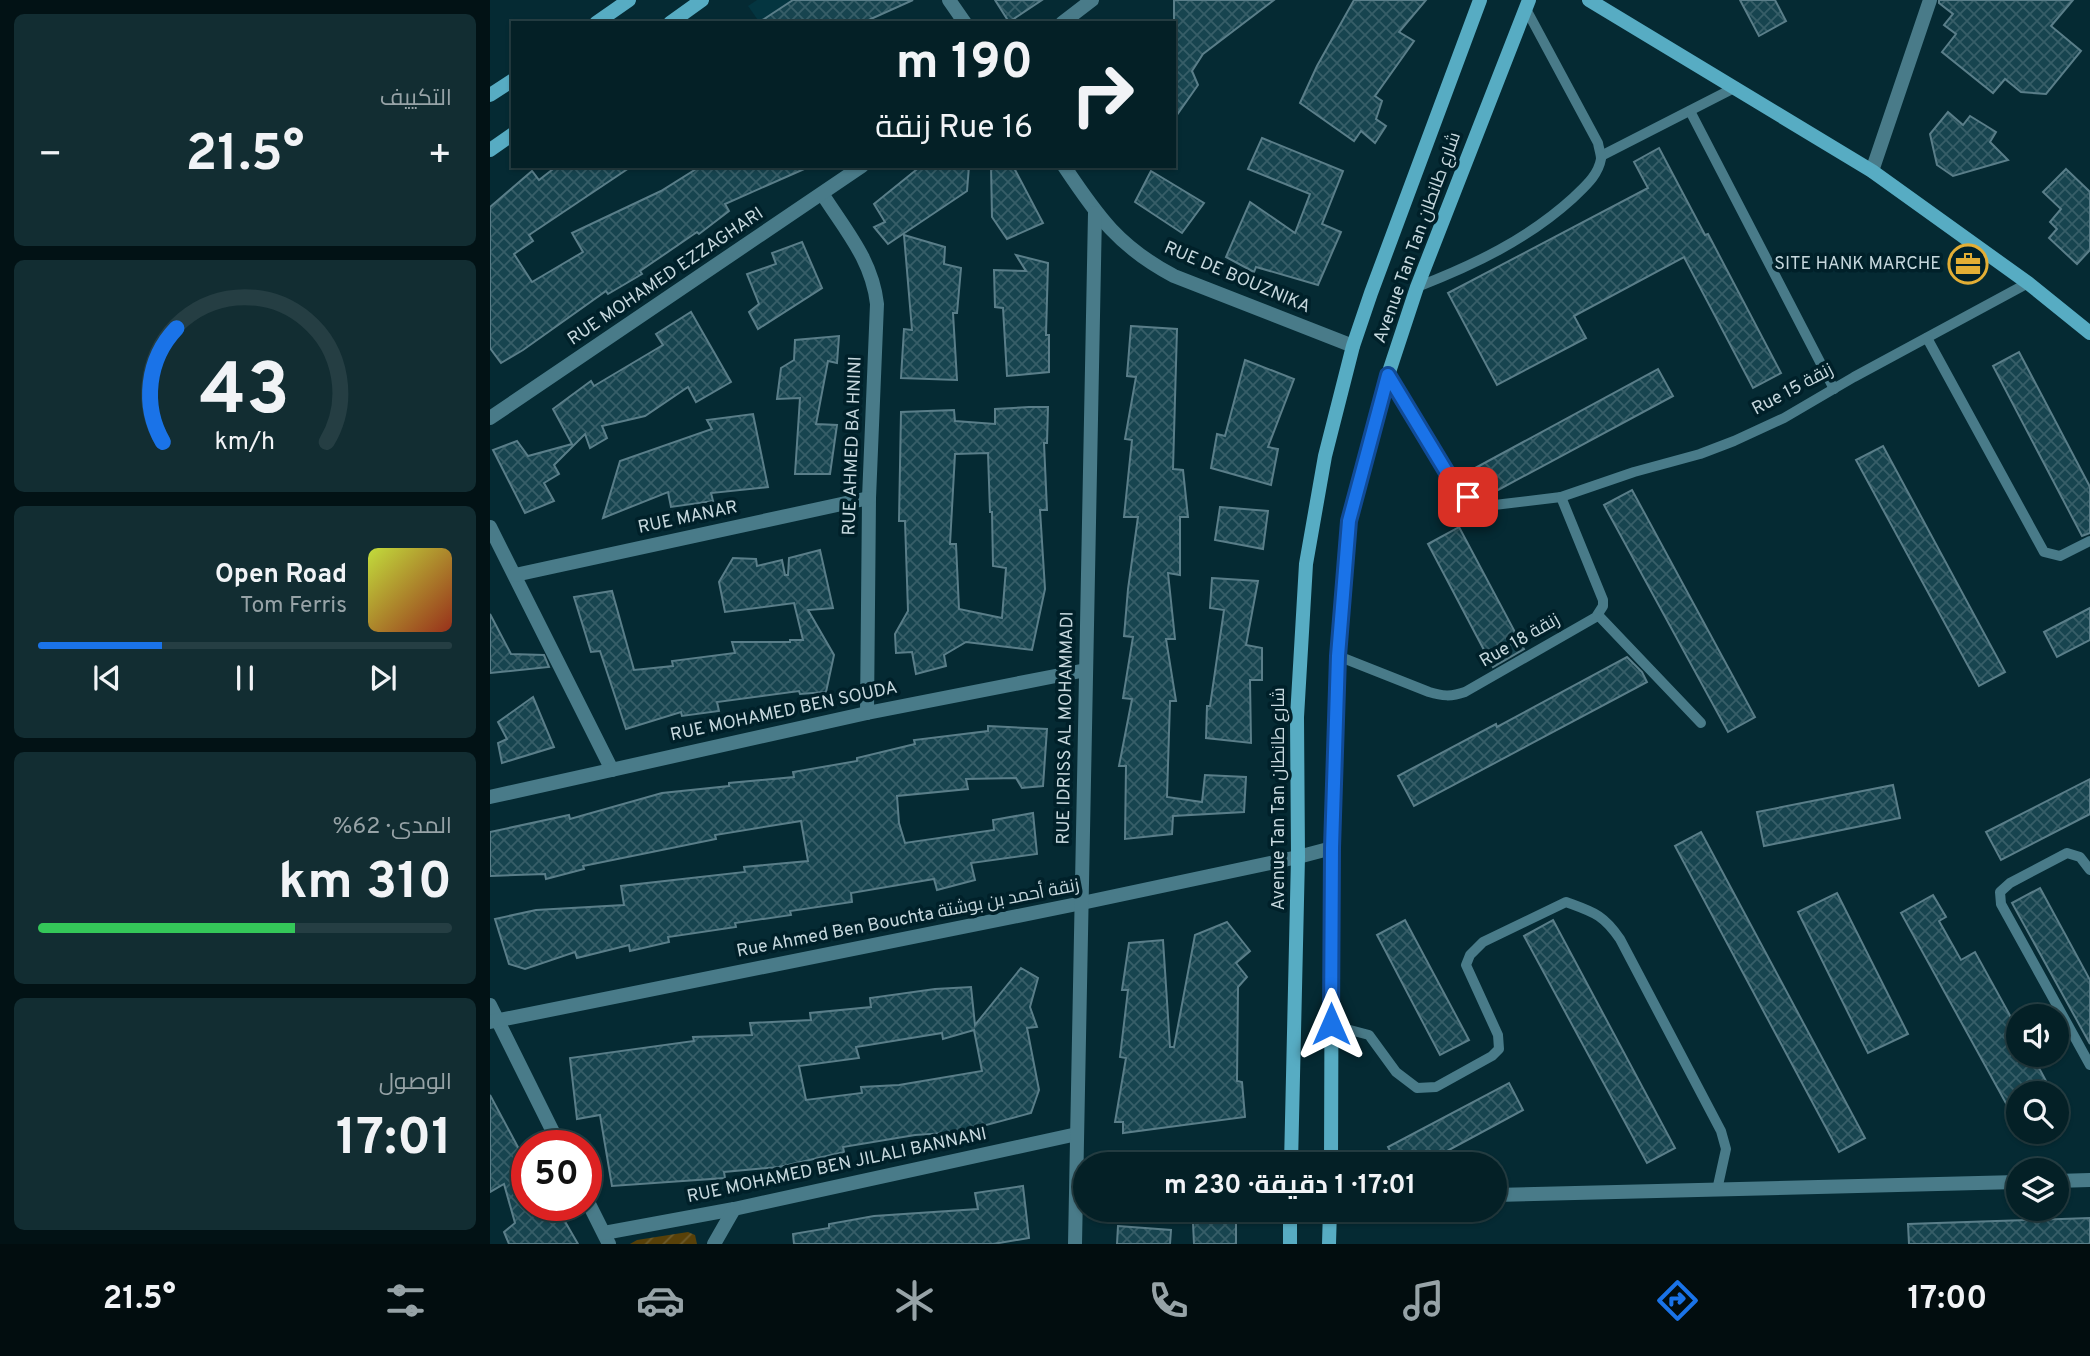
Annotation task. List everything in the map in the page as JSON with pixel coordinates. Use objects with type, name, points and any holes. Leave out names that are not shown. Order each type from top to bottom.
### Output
[{"type":"main road","points":[[599,21],[629,0]]},
{"type":"main road","points":[[673,21],[702,0]]},
{"type":"main road","name":"Avenue Tan Tan شارع طانطان","points":[[1291,1152],[1298,857],[1297,717],[1306,564],[1325,456],[1353,346],[1480,0]]},
{"type":"main road","points":[[1589,0],[1871,171],[2089,330]]},
{"type":"main road","name":"Avenue Tan Tan شارع طانطان","points":[[1331,1152],[1332,848],[1338,656],[1349,521],[1388,375],[1417,287],[1527,4]]},
{"type":"main road","points":[[490,96],[511,81]]},
{"type":"main road","points":[[490,150],[511,135]]},
{"type":"main road","points":[[1290,1222],[1290,1244]]},
{"type":"main road","points":[[1329,1244],[1330,1222]]},
{"type":"street","points":[[949,0],[964,21]]},
{"type":"street","points":[[1065,21],[1092,0]]},
{"type":"street","points":[[1871,171],[1930,0]]},
{"type":"street","name":"RUE MOHAMED EZZAGHARI","points":[[490,418],[859,168]]},
{"type":"street","name":"RUE DE BOUZNIKA","points":[[1065,168],[1095,213],[1118,239],[1154,265],[1174,276],[1353,346]]},
{"type":"street","name":"RUE AHMED BA HNINI","points":[[822,195],[867,264],[875,285],[877,331],[869,498],[867,713]]},
{"type":"street","name":"RUE IDRISS AL MOHAMMADI","points":[[1075,1244],[1095,213]]},
{"type":"street","name":"RUE MANAR","points":[[515,575],[869,498]]},
{"type":"street","points":[[490,527],[612,769]]},
{"type":"street","name":"RUE MOHAMED BEN SOUDA","points":[[490,797],[867,713],[1086,670]]},
{"type":"street","name":"Rue Ahmed Ben Bouchta زنقة أحمد بن بوشتة","points":[[494,1021],[1082,904],[1332,848]]},
{"type":"street","points":[[490,1005],[494,1021],[552,1130]]},
{"type":"street","name":"RUE MOHAMED BEN JILALI BANNANI","points":[[607,1239],[1077,1134]]},
{"type":"street","points":[[2069,1181],[2090,1180]]},
{"type":"street","points":[[1507,1195],[2006,1182]]},
{"type":"street","points":[[714,1244],[734,1209]]},
{"type":"street","points":[[598,1221],[607,1239]]},
{"type":"lane","points":[[1417,287],[1449,275],[1526,235],[1587,185],[1598,170],[1601,156],[1598,143],[1527,4]]},
{"type":"lane","points":[[1601,156],[1736,87]]},
{"type":"lane","points":[[1690,111],[1834,389]]},
{"type":"lane","name":"Rue 15 زنقة","points":[[1388,375],[1446,471],[1468,497],[1486,506],[1561,497],[1734,441],[1784,418],[2028,284]]},
{"type":"lane","points":[[1927,338],[2044,552],[2060,556],[2090,541]]},
{"type":"lane","points":[[1561,497],[1603,600],[1604,606],[1598,615],[1701,723]]},
{"type":"lane","name":"Rue 18 زنقة","points":[[1338,656],[1429,692],[1454,696],[1534,654],[1598,615]]},
{"type":"lane","points":[[2090,870],[2080,857],[2067,853],[2010,883],[2000,892],[2001,904],[2090,1065]]},
{"type":"lane","points":[[1331,1024],[1369,1035],[1396,1072],[1417,1088],[1436,1087],[1492,1056],[1499,1049],[1498,1035],[1466,965],[1469,954],[1483,942],[1566,902],[1586,909],[1607,920],[1620,939],[1721,1131],[1726,1149],[1717,1190]]},
{"type":"shaded area","points":[[757,0],[820,0],[765,21],[759,21],[748,6]]},
{"type":"shaded area","points":[[688,1232],[695,1235],[697,1244],[630,1244],[637,1240]]},
{"type":"building","points":[[793,0],[913,0],[866,21],[761,21]]},
{"type":"building","points":[[995,0],[1042,0],[1010,21]]},
{"type":"building","points":[[1174,0],[1274,0],[1203,54],[1192,71],[1198,85],[1176,116]]},
{"type":"building","points":[[1354,0],[1426,0],[1399,32],[1414,41],[1375,96],[1382,101],[1376,119],[1386,126],[1375,143],[1361,131],[1354,141],[1300,103],[1317,66]]},
{"type":"building","points":[[1740,0],[1775,0],[1786,21],[1759,36]]},
{"type":"building","points":[[1939,0],[2073,0],[2051,26],[2081,51],[2046,94],[2021,92],[2005,79],[1993,93],[1942,52],[1956,34],[1944,25],[1953,14],[1939,3]]},
{"type":"building","points":[[1948,112],[1963,125],[1970,116],[1996,132],[1990,142],[2008,160],[1953,176],[1937,165],[1930,134]]},
{"type":"building","points":[[1262,138],[1343,171],[1322,224],[1341,232],[1318,285],[1256,267],[1254,272],[1226,257],[1250,202],[1295,233],[1310,194],[1248,169]]},
{"type":"building","points":[[1659,148],[1781,373],[1753,388],[1684,257],[1574,316],[1586,338],[1497,385],[1448,293],[1648,188],[1634,162]]},
{"type":"building","points":[[554,168],[629,168],[529,235],[533,241],[514,254],[532,282],[583,252],[572,233],[661,191],[698,168],[806,168],[725,204],[729,211],[699,234],[697,232],[640,271],[642,274],[608,294],[606,291],[501,363],[490,348],[490,207],[532,171],[539,180]]},
{"type":"building","points":[[919,168],[969,168],[967,191],[888,244],[874,227],[885,222],[874,204]]},
{"type":"building","points":[[991,168],[1014,168],[1043,223],[1007,239],[992,217]]},
{"type":"building","points":[[2066,169],[2090,192],[2090,250],[2077,264],[2049,238],[2057,229],[2050,222],[2061,209],[2043,192]]},
{"type":"building","points":[[1151,171],[1204,203],[1182,233],[1135,202]]},
{"type":"building","points":[[904,235],[945,247],[944,264],[961,268],[957,313],[953,313],[957,380],[901,378],[904,329],[912,330]]},
{"type":"building","points":[[802,242],[822,288],[758,329],[749,312],[759,304],[747,274],[776,264],[772,253]]},
{"type":"building","points":[[1016,255],[1048,263],[1046,335],[1049,335],[1049,372],[1007,376],[1003,308],[995,307],[994,270],[1026,271]]},
{"type":"building","points":[[691,312],[731,382],[696,402],[688,387],[645,416],[602,426],[607,438],[590,448],[585,434],[554,465],[559,474],[544,483],[554,501],[525,513],[493,450],[517,441],[528,456],[572,444],[553,409],[591,381],[594,386],[663,345],[656,334]]},
{"type":"building","points":[[1131,326],[1177,329],[1173,469],[1183,470],[1188,517],[1180,517],[1180,575],[1168,573],[1175,639],[1166,639],[1176,701],[1170,701],[1167,797],[1202,802],[1205,775],[1246,777],[1244,812],[1173,816],[1172,834],[1125,839],[1126,766],[1119,766],[1132,699],[1123,698],[1133,637],[1124,636],[1138,517],[1124,517],[1132,440],[1125,439],[1136,377],[1127,376]]},
{"type":"building","points":[[839,336],[837,363],[828,361],[816,424],[837,425],[830,474],[795,474],[800,398],[777,399],[781,368],[794,360],[795,340]]},
{"type":"building","points":[[2019,352],[2090,487],[2090,533],[2082,536],[1993,366]]},
{"type":"building","points":[[1245,360],[1294,379],[1268,447],[1278,449],[1271,485],[1211,468],[1217,434],[1225,436]]},
{"type":"building","points":[[1658,369],[1673,396],[1485,497],[1477,493],[1466,473]]},
{"type":"building","points":[[1048,407],[1047,443],[1044,443],[1047,510],[1040,510],[1045,589],[1032,650],[966,642],[944,655],[946,666],[916,674],[912,652],[896,653],[895,634],[908,611],[905,521],[899,521],[901,412],[954,410],[955,421],[995,424],[995,409]],"holes":[[[988,453],[993,566],[1006,568],[1002,618],[959,609],[956,544],[950,544],[955,454]]]},
{"type":"building","points":[[753,414],[768,487],[711,493],[713,501],[671,507],[668,492],[603,518],[620,461],[712,429],[707,420]]},
{"type":"building","points":[[1883,446],[2005,672],[1979,686],[1856,460]]},
{"type":"building","points":[[1632,490],[1755,717],[1728,732],[1604,505]]},
{"type":"building","points":[[1220,507],[1268,511],[1263,549],[1215,540]]},
{"type":"building","points":[[1459,527],[1524,649],[1493,667],[1428,544]]},
{"type":"building","points":[[820,550],[833,608],[808,610],[834,655],[826,692],[800,694],[799,691],[717,702],[719,711],[682,716],[681,712],[626,729],[600,651],[591,652],[574,597],[612,591],[634,670],[673,666],[672,661],[735,653],[732,642],[803,640],[794,603],[725,612],[719,582],[733,558],[756,559],[757,566],[782,560],[785,575],[788,575],[789,558]]},
{"type":"building","points":[[1212,578],[1258,581],[1246,645],[1262,648],[1262,680],[1250,680],[1251,743],[1206,738],[1207,706],[1210,706],[1224,610],[1210,608]]},
{"type":"building","points":[[2090,608],[2090,640],[2057,657],[2044,632]]},
{"type":"building","points":[[490,614],[511,654],[544,655],[549,667],[490,673]]},
{"type":"building","points":[[1627,657],[1642,672],[1647,682],[1414,806],[1398,776],[1496,724],[1497,727]]},
{"type":"building","points":[[533,697],[554,747],[502,763],[498,743],[507,739],[498,722]]},
{"type":"building","points":[[988,726],[1047,729],[1043,786],[1022,788],[1016,778],[966,779],[968,789],[897,796],[899,823],[905,843],[994,830],[993,820],[1033,813],[1037,854],[971,863],[975,880],[937,890],[934,879],[851,893],[852,902],[790,911],[791,915],[735,923],[736,927],[668,937],[669,942],[630,951],[629,945],[577,958],[575,952],[525,969],[509,964],[495,919],[536,910],[624,905],[621,886],[745,872],[744,867],[808,861],[801,821],[715,835],[716,839],[583,866],[584,869],[546,879],[545,874],[490,876],[490,832],[569,815],[570,819],[662,793],[794,777],[793,772],[857,761],[857,758],[915,744],[914,740],[988,731]]},
{"type":"building","points":[[2090,779],[2090,814],[2001,860],[1986,832]]},
{"type":"building","points":[[1893,785],[1900,818],[1764,846],[1757,812]]},
{"type":"building","points":[[1701,832],[1865,1138],[1839,1152],[1675,846]]},
{"type":"building","points":[[2040,888],[2090,980],[2090,1044],[2069,1004],[2012,903]]},
{"type":"building","points":[[1837,893],[1908,1034],[1868,1053],[1798,912]]},
{"type":"building","points":[[1933,895],[1946,917],[1939,921],[1961,960],[1975,952],[2006,1008],[2006,1067],[2038,1067],[2046,1081],[2006,1081],[2006,1103],[1901,913]]},
{"type":"building","points":[[1405,920],[1469,1040],[1440,1055],[1377,935]]},
{"type":"building","points":[[1553,920],[1675,1148],[1647,1163],[1524,936]]},
{"type":"building","points":[[1227,922],[1250,951],[1236,963],[1247,977],[1238,987],[1237,1081],[1242,1082],[1245,1117],[1123,1133],[1123,1122],[1115,1122],[1126,1058],[1120,1057],[1128,990],[1122,990],[1129,943],[1163,940],[1170,1047],[1174,1047],[1195,935]]},
{"type":"building","points":[[1021,968],[1038,978],[1030,1007],[1037,1027],[1027,1028],[1039,1090],[1031,1113],[960,1132],[915,1135],[843,1147],[844,1152],[779,1167],[724,1172],[725,1178],[612,1186],[600,1115],[577,1119],[570,1058],[694,1041],[693,1037],[752,1035],[750,1023],[811,1020],[810,1013],[871,1007],[870,998],[935,989],[971,987],[975,1025]],"holes":[[[974,1030],[982,1071],[899,1085],[861,1087],[862,1093],[806,1100],[799,1066],[859,1058],[856,1047],[942,1033],[943,1039]]]},
{"type":"building","points":[[1509,1083],[1523,1110],[1445,1152],[1391,1152],[1388,1147]]},
{"type":"building","points":[[490,1095],[511,1134],[511,1209],[504,1184],[490,1192]]},
{"type":"building","points":[[1023,1186],[1029,1238],[993,1244],[794,1244],[793,1234],[829,1228],[829,1224],[874,1216],[978,1209],[975,1193]]},
{"type":"building","points":[[2090,1218],[2090,1244],[1909,1244],[1908,1224],[2069,1221],[2069,1219]]},
{"type":"building","points":[[565,1221],[578,1244],[509,1244],[504,1232],[515,1223]]},
{"type":"building","points":[[1193,1223],[1236,1223],[1236,1244],[1194,1244]]},
{"type":"building","points":[[1118,1226],[1171,1230],[1170,1244],[1117,1244]]},
{"type":"place","name":"SITE HANK MARCHE","points":[[1968,264]]},
{"type":"route","points":[[1331,1024],[1332,848],[1338,656],[1349,521],[1388,375],[1446,471],[1468,497]]}]
